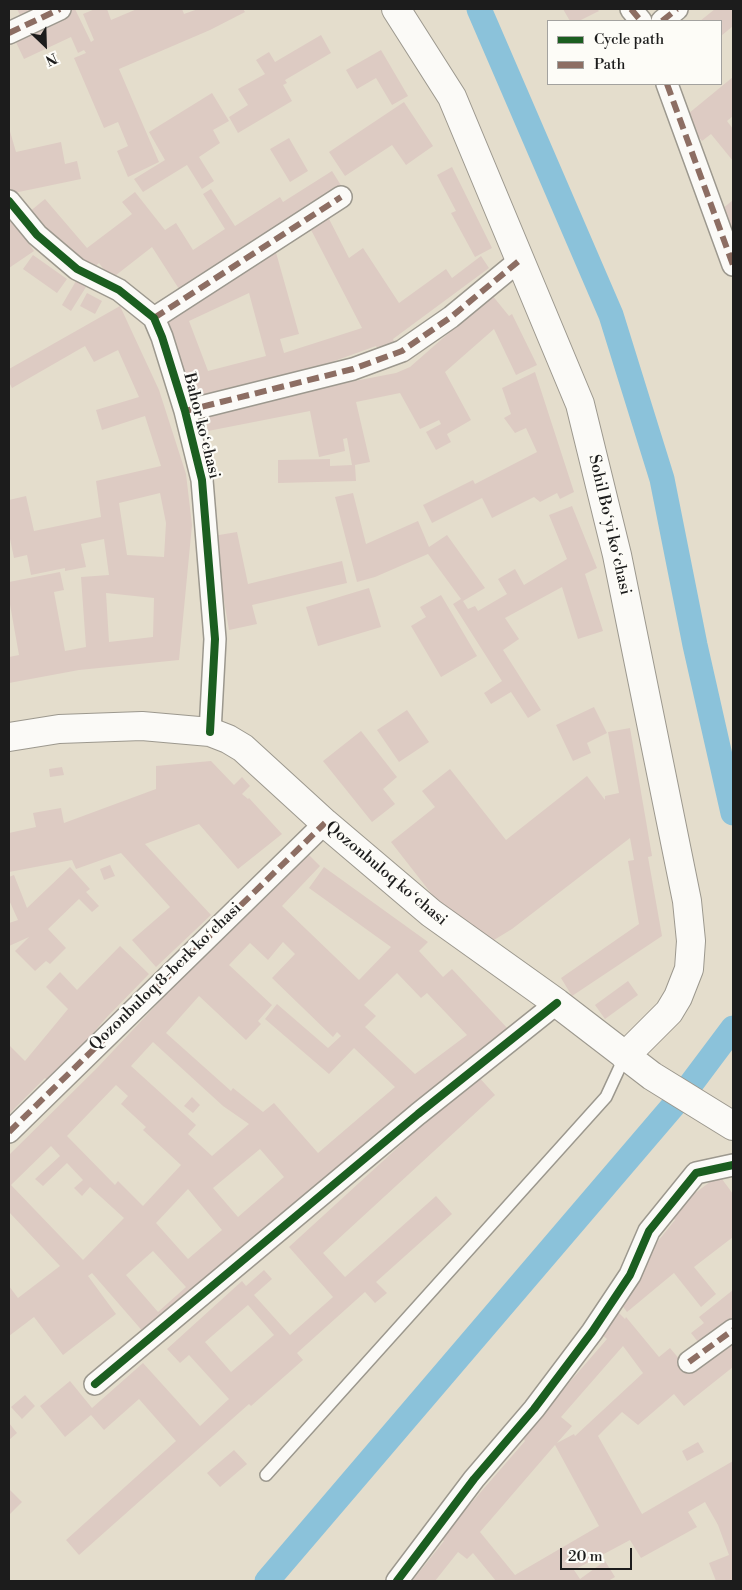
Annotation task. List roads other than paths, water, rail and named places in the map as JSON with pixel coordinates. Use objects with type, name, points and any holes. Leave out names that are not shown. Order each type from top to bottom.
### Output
[{"type":"main road","name":"Sohil Boʻyi koʻchasi","points":[[396,9],[452,97],[580,404],[617,555],[688,901],[691,954],[684,984],[668,1012],[625,1056]]},
{"type":"main road","name":"Qozonbuloq koʻchasi","points":[[9,737],[59,729],[175,727],[210,732],[243,748],[325,823],[431,914],[557,1003],[652,1076],[729,1124]]},
{"type":"street","points":[[9,33],[60,9]]},
{"type":"street","points":[[631,9],[639,20]]},
{"type":"street","points":[[663,20],[677,9]]},
{"type":"street","points":[[667,85],[733,261]]},
{"type":"street","points":[[9,201],[37,235],[77,269],[119,290],[154,318],[341,197]]},
{"type":"street","points":[[185,411],[353,369],[402,351],[451,317],[520,260]]},
{"type":"street","name":"Bahor koʻchasi","points":[[154,318],[185,411],[202,480],[216,638],[210,732]]},
{"type":"street","name":"Qozonbuloq 8-berk koʻchasi","points":[[9,1132],[325,823]]},
{"type":"street","points":[[95,1384],[418,1114],[557,1003]]},
{"type":"street","points":[[397,1581],[474,1479],[534,1409],[592,1332],[630,1275],[649,1231],[696,1174],[733,1165]]},
{"type":"street","points":[[689,1362],[733,1330]]},
{"type":"lane","points":[[266,1475],[606,1097],[625,1056]]},
{"type":"waterway","points":[[479,9],[611,315],[662,479],[695,645],[733,813]]},
{"type":"waterway","points":[[267,1581],[685,1092],[733,1028]]}]
